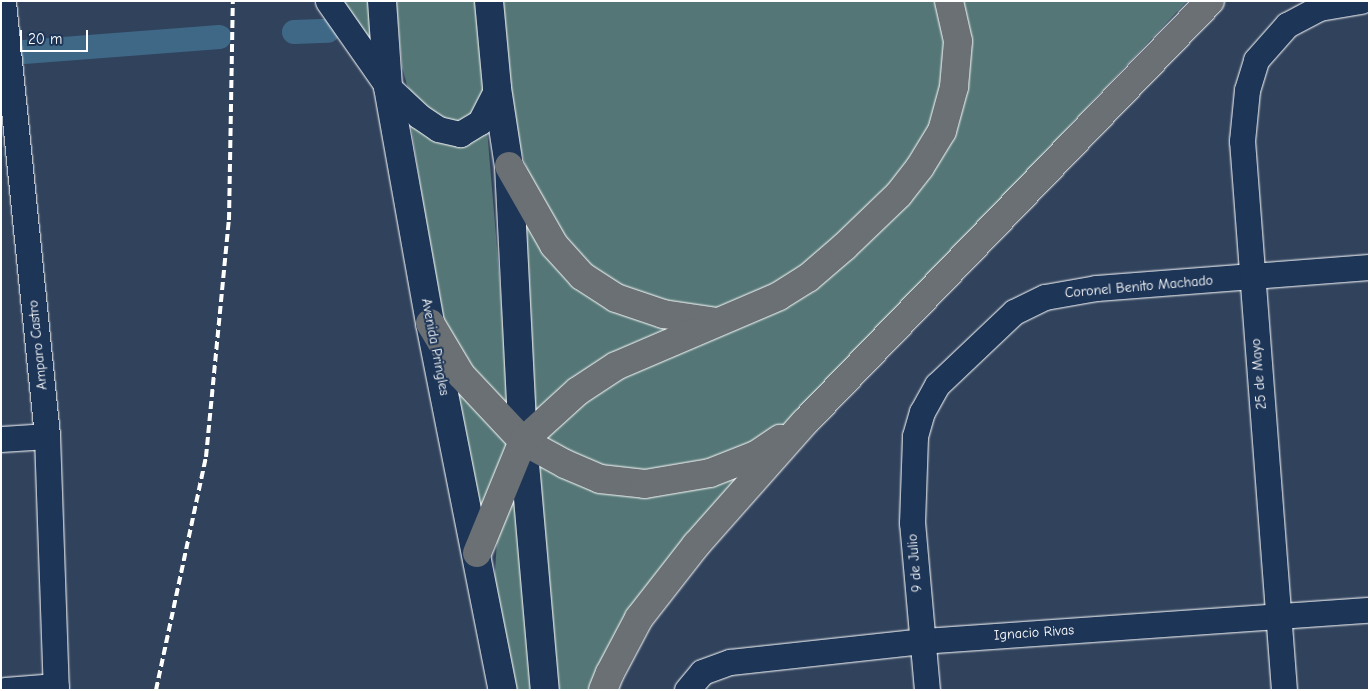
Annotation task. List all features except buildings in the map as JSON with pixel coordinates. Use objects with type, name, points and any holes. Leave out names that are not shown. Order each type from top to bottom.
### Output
[{"type":"highway","points":[[477,553],[523,441],[578,391],[616,366],[780,296],[808,278],[844,247],[899,194],[920,167],[942,131],[954,87],[958,41],[949,1]]},
{"type":"highway","points":[[603,690],[639,618],[696,545],[805,422],[1210,1]]},
{"type":"highway","points":[[510,166],[554,245],[582,276],[616,298],[663,314],[717,322]]},
{"type":"highway","points":[[430,324],[461,375],[523,441],[566,464],[600,479],[645,484],[710,473],[756,455],[805,422]]},
{"type":"main road","name":"Avenida Pringles","points":[[382,1],[388,87],[430,324],[503,690]]},
{"type":"main road","points":[[489,1],[497,88],[510,166],[523,441],[545,690]]},
{"type":"street","points":[[2,2],[8,1]]},
{"type":"street","points":[[328,1],[388,87],[419,116],[438,129],[460,134],[480,122],[497,88]]},
{"type":"street","points":[[1320,5],[1360,1]]},
{"type":"street","name":"Amparo Castro","points":[[2,2],[11,184],[47,436],[56,688]]},
{"type":"street","name":"25 de Mayo","points":[[1284,690],[1242,141],[1247,90],[1256,60],[1287,25],[1320,5]]},
{"type":"street","name":"Coronel Benito Machado","points":[[915,436],[922,412],[937,385],[1014,312],[1045,296],[1096,288],[1369,267]]},
{"type":"street","points":[[1,439],[47,436]]},
{"type":"street","name":"9 de Julio","points":[[915,436],[912,523],[927,690]]},
{"type":"street","name":"Ignacio Rivas","points":[[695,681],[730,662],[922,641],[1369,610]]},
{"type":"street","points":[[5,690],[56,688]]},
{"type":"green space","points":[[340,1],[369,1],[375,54]]},
{"type":"green space","points":[[396,1],[477,1],[484,93],[467,120],[446,122],[417,102],[407,85],[402,67]]},
{"type":"green space","points":[[500,1],[940,1],[951,40],[929,138],[895,181],[836,242],[788,279],[718,311],[632,297],[564,249],[535,193],[520,148],[503,43]]},
{"type":"green space","points":[[962,1],[1187,1],[785,428],[695,469],[607,473],[541,441],[617,371],[737,326],[913,193]]},
{"type":"green space","points":[[411,125],[487,129],[511,416],[460,360],[443,316],[430,250]]},
{"type":"green space","points":[[519,201],[554,260],[680,327],[531,422]]},
{"type":"green space","points":[[450,373],[513,443],[478,525]]},
{"type":"green space","points":[[534,455],[594,488],[759,460],[596,690],[553,690]]},
{"type":"green space","points":[[516,485],[536,690],[510,690],[494,587],[498,525]]},
{"type":"waterway","points":[[294,32],[328,31]]},
{"type":"waterway","points":[[24,52],[219,37]]},
{"type":"railway","points":[[156,690],[206,457],[229,220],[233,1]]}]
